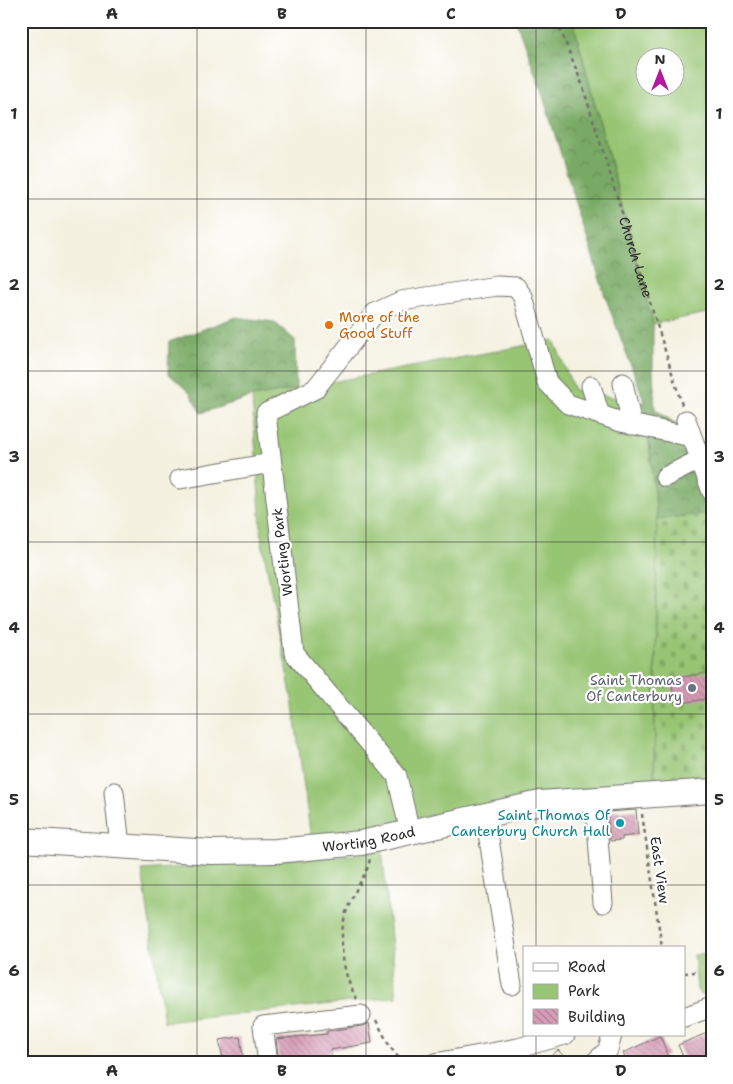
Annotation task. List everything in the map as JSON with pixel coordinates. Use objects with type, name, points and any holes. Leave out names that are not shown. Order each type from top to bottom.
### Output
[{"type":"main road","name":"Worting Road","points":[[21,840],[212,852],[276,851],[361,842],[540,803],[712,791]]},
{"type":"street","name":"Worting Park","points":[[410,832],[397,776],[294,653],[266,413],[315,388],[375,313],[402,301],[497,286],[516,287],[523,297],[547,382],[568,404],[600,415]]},
{"type":"street","points":[[623,383],[632,424]]},
{"type":"street","points":[[591,386],[600,415],[632,424],[689,429],[712,492]]},
{"type":"street","points":[[665,478],[699,460]]},
{"type":"street","points":[[180,479],[271,464]]},
{"type":"street","points":[[114,792],[120,846]]},
{"type":"street","points":[[595,799],[602,903]]},
{"type":"street","points":[[485,814],[512,985]]},
{"type":"street","points":[[686,1016],[712,1007]]},
{"type":"street","points":[[267,1055],[263,1026],[364,1010]]},
{"type":"street","points":[[435,1063],[518,1048],[561,1036]]},
{"type":"street","points":[[594,1063],[613,1049]]},
{"type":"path","name":"Church Lane","points":[[557,21],[582,84],[689,429]]},
{"type":"path","name":"East View","points":[[639,796],[662,946]]},
{"type":"path","points":[[370,852],[368,867],[345,916],[343,940],[346,970],[354,994],[364,1010],[378,1023],[390,1047],[403,1063]]},
{"type":"path","points":[[686,973],[695,972]]},
{"type":"green space","points":[[516,21],[573,21],[653,324],[655,409],[712,450],[712,514],[657,519],[645,403],[605,296],[541,90]]},
{"type":"green space","points":[[573,21],[712,21],[712,312],[653,324]]},
{"type":"green space","points":[[236,317],[274,322],[295,340],[296,389],[252,397],[201,413],[190,393],[168,373],[169,342]]},
{"type":"green space","points":[[554,340],[574,390],[645,403],[657,519],[654,784],[543,793],[311,840],[293,705],[262,542],[252,397]]},
{"type":"green space","points":[[712,513],[712,784],[654,784],[657,519]]},
{"type":"green space","points":[[382,849],[397,997],[164,1022],[142,870],[360,854]]},
{"type":"green space","points":[[712,952],[712,990],[701,995],[697,990],[694,955]]},
{"type":"building","name":"Saint Thomas Of Canterbury","points":[[712,672],[712,698],[675,704],[671,679]]},
{"type":"building","name":"Saint Thomas Of Canterbury Church Hall","points":[[636,810],[638,835],[622,837],[622,840],[610,841],[607,812]]},
{"type":"building","points":[[369,1023],[372,1043],[330,1050],[332,1063],[292,1063],[292,1058],[279,1060],[276,1039],[327,1034],[327,1031],[362,1026]]},
{"type":"building","points":[[712,1031],[712,1052],[686,1063],[678,1045]]},
{"type":"building","points":[[660,1036],[668,1055],[652,1063],[627,1063],[623,1053]]},
{"type":"building","points":[[240,1037],[244,1063],[224,1063],[219,1040]]},
{"type":"building","points":[[558,1050],[570,1063],[543,1063]]},
{"type":"place","name":"More of the Good Stuff","points":[[329,325]]},
{"type":"place","name":"Saint Thomas Of Canterbury","points":[[692,688]]},
{"type":"place","name":"Saint Thomas Of Canterbury Church Hall","points":[[620,823]]}]
